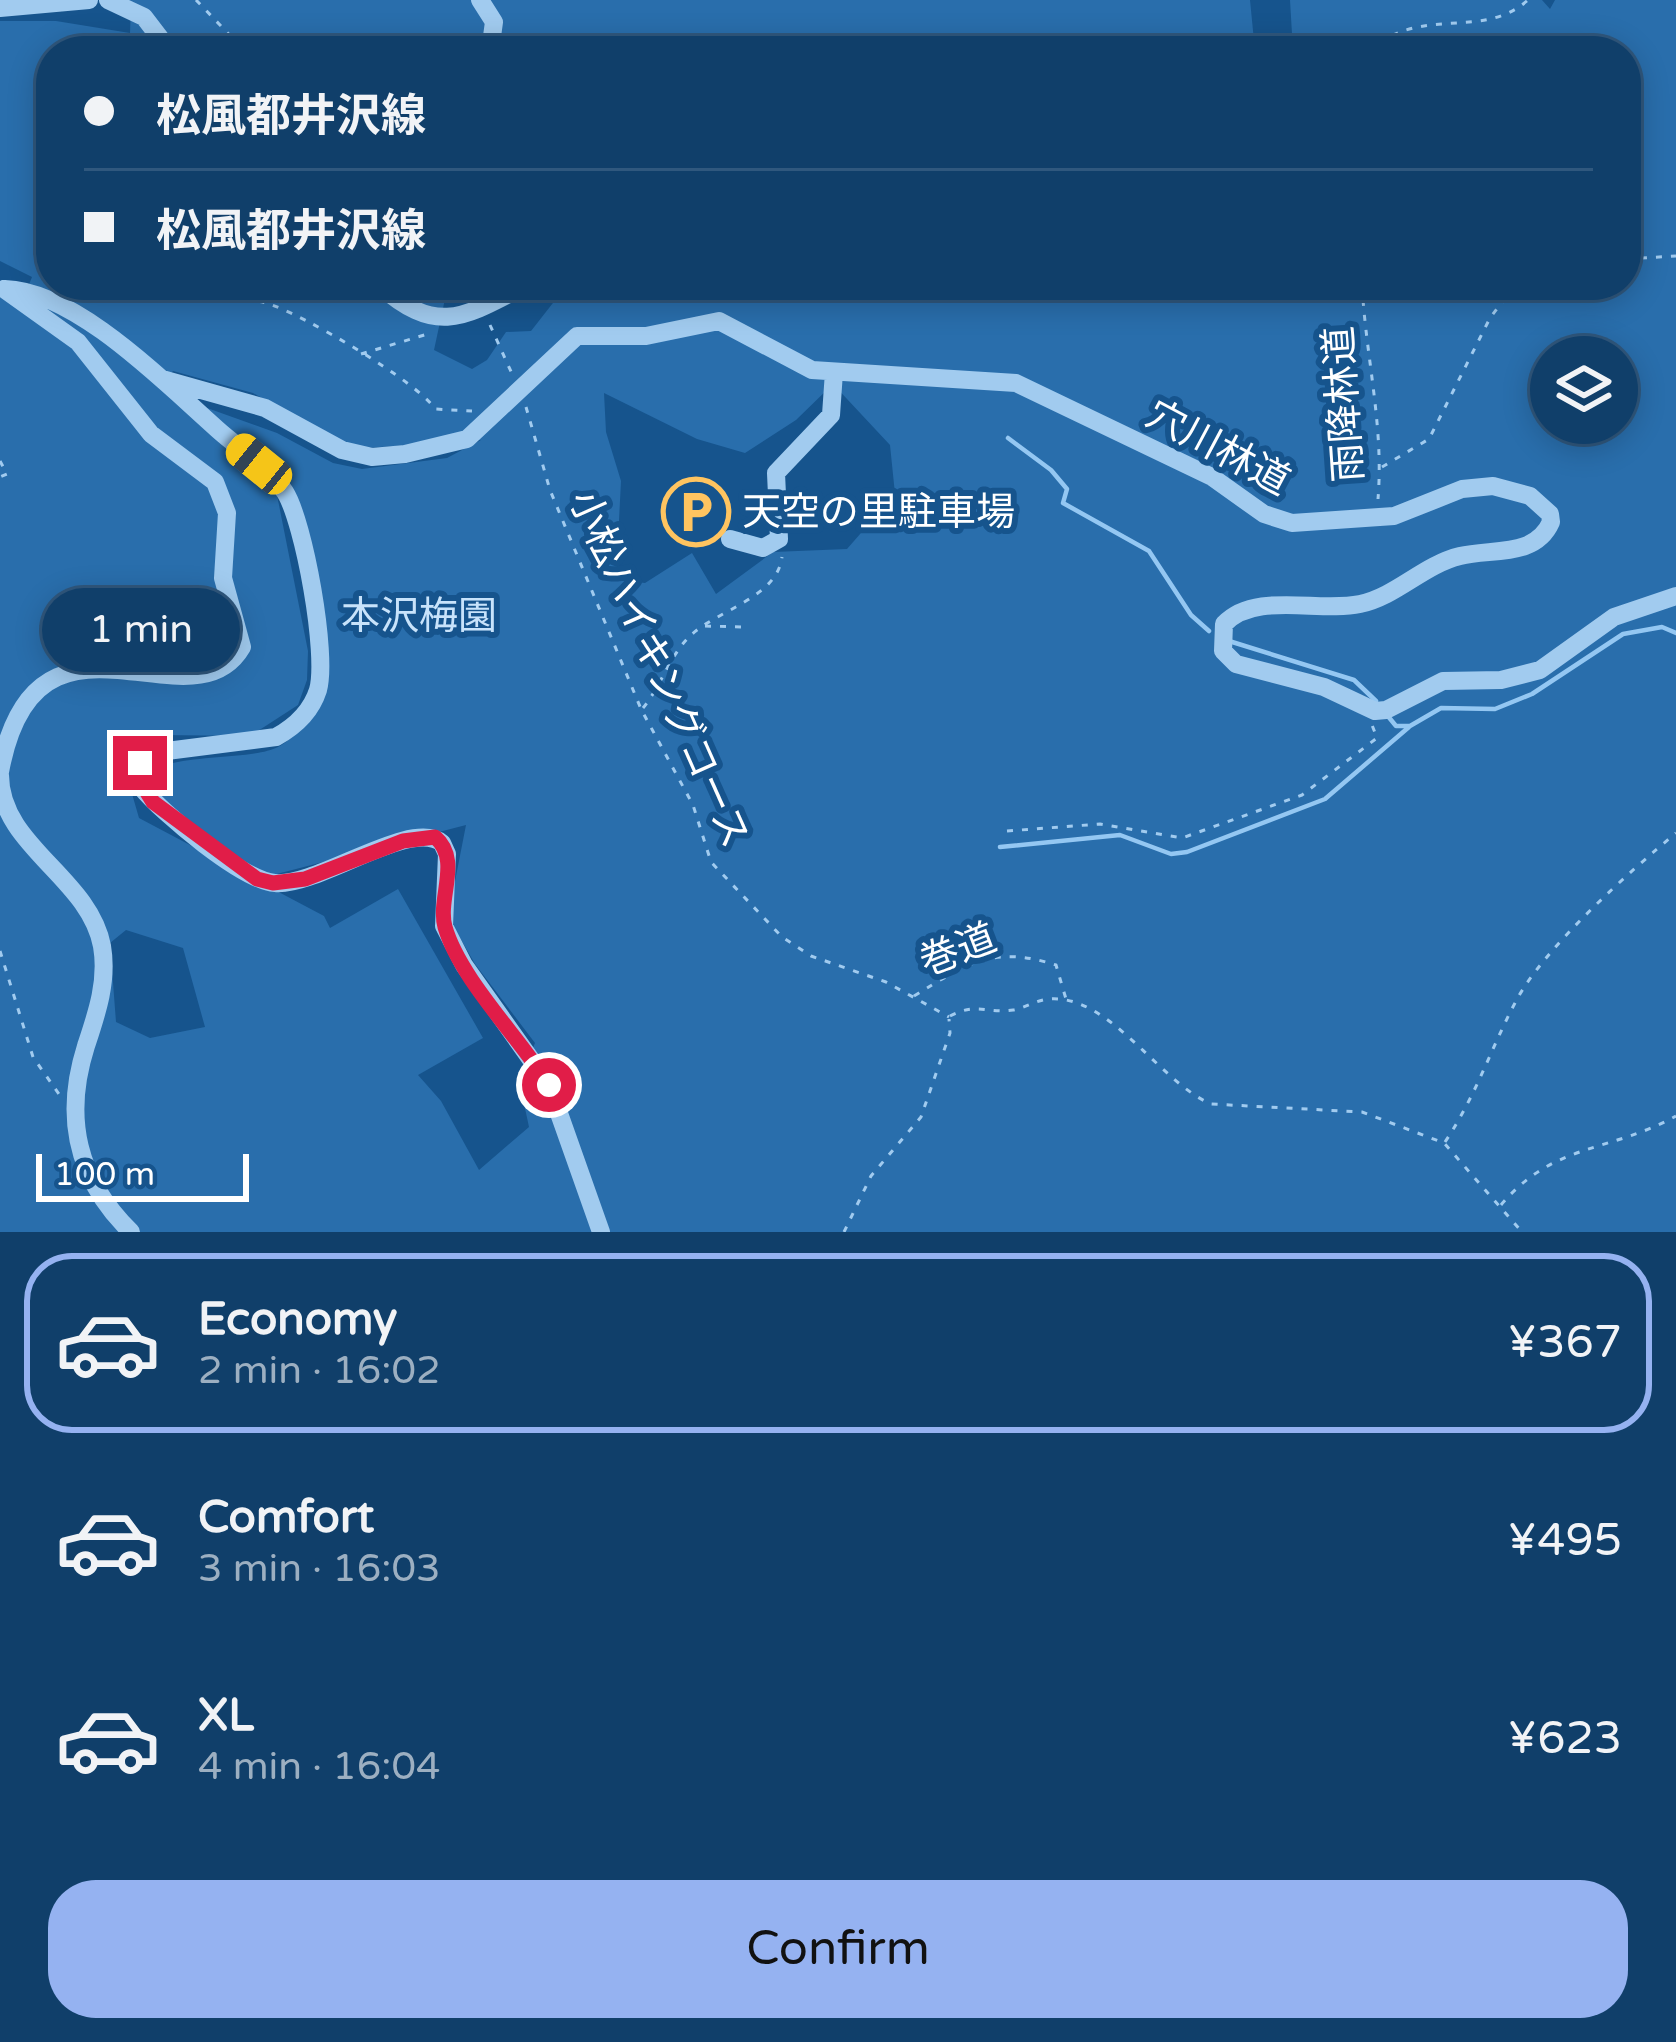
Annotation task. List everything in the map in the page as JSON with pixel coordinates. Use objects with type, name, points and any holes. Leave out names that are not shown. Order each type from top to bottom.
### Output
[{"type":"street","points":[[0,8],[89,0]]},
{"type":"street","points":[[108,0],[144,17],[159,36]]},
{"type":"street","points":[[480,0],[494,22],[492,36]]},
{"type":"street","points":[[3,288],[36,295]]},
{"type":"street","points":[[3,288],[78,342],[151,434],[215,482],[227,513],[223,578],[242,646],[234,661],[205,673],[66,672],[32,694],[20,710],[0,773],[0,796],[12,819],[92,917],[102,950],[98,1009],[72,1113],[88,1174],[131,1232]]},
{"type":"street","points":[[46,300],[162,379],[272,476],[293,507],[320,676],[313,702],[293,728],[262,741],[152,753],[140,763],[141,787],[239,867],[273,883],[305,879],[422,836],[442,843],[448,870],[444,926],[464,965],[549,1085],[602,1232]]},
{"type":"street","points":[[399,300],[420,316],[444,320],[491,300]]},
{"type":"street","name":"穴川林道","points":[[521,392],[559,348],[577,336],[646,336],[719,321],[753,335],[790,362],[834,372],[1016,383],[1212,477],[1264,514],[1292,523],[1410,513],[1462,490],[1493,486],[1530,496],[1550,514],[1551,522],[1538,541],[1446,560],[1362,604],[1256,608],[1225,624],[1223,651],[1236,664],[1324,687],[1364,707]]},
{"type":"street","points":[[730,539],[753,548],[774,545],[781,528],[776,473],[831,415],[834,372]]},
{"type":"street","points":[[162,379],[265,408],[342,450],[372,457],[455,445],[521,392]]},
{"type":"street","points":[[1364,707],[1386,710],[1443,681],[1502,680],[1540,670],[1614,616],[1676,596]]},
{"type":"path","points":[[196,0],[230,36]]},
{"type":"path","points":[[1390,36],[1402,28],[1480,21],[1514,11],[1528,0]]},
{"type":"path","points":[[1641,258],[1676,256]]},
{"type":"path","points":[[250,300],[319,326],[360,355],[387,364],[417,386],[435,410],[469,410],[490,420]]},
{"type":"path","name":"雨降林道","points":[[1363,300],[1380,468],[1376,519]]},
{"type":"path","points":[[1380,468],[1429,439],[1504,300]]},
{"type":"path","points":[[360,355],[430,335],[444,320]]},
{"type":"path","name":"小松ハイキングコース","points":[[501,350],[521,392],[546,478],[641,709],[682,782],[710,862],[782,937],[811,956],[913,997],[949,1017]]},
{"type":"path","points":[[0,461],[7,474],[0,477]]},
{"type":"path","points":[[641,709],[688,637],[781,571],[782,554],[774,545]]},
{"type":"path","points":[[704,626],[745,627]]},
{"type":"path","points":[[1007,831],[1100,824],[1182,838],[1302,795],[1347,765],[1377,738],[1364,707]]},
{"type":"path","points":[[1444,1143],[1488,1070],[1517,999],[1550,955],[1676,833]]},
{"type":"path","points":[[0,951],[33,1057],[72,1113]]},
{"type":"path","name":"巻道","points":[[913,997],[968,966],[1018,953],[1056,965],[1066,1000]]},
{"type":"path","points":[[844,1232],[871,1176],[921,1117],[950,1034],[949,1017],[973,1005],[1010,1010],[1048,999],[1066,1000],[1100,1016],[1192,1096],[1211,1104],[1362,1112],[1444,1143],[1522,1232]]},
{"type":"path","points":[[1501,1205],[1551,1160],[1630,1140],[1676,1116]]},
{"type":"green space","name":"本沢梅園","points":[[124,0],[1250,0],[1254,36],[36,36],[36,300],[445,300],[434,350],[472,369],[487,360],[506,332],[531,331],[555,300],[1641,300],[1641,36],[1292,36],[1290,0],[1542,0],[1550,9],[1555,0],[1676,0],[1676,1232],[0,1232],[0,292],[24,297],[32,277],[0,261],[0,21],[56,21],[130,33],[131,5]],"holes":[[[173,371],[253,393],[351,449],[481,440],[447,458],[362,469],[333,463],[277,433],[196,404],[269,471],[300,508],[319,596],[328,682],[308,719],[278,747],[169,764],[147,777],[160,809],[269,876],[466,825],[448,917],[475,964],[535,1043],[519,1080],[529,1127],[479,1170],[441,1101],[418,1075],[483,1038],[398,889],[330,928],[324,916],[139,818],[126,773],[135,750],[160,735],[250,736],[298,705],[307,680],[308,651],[275,485],[160,387]],[[833,384],[890,445],[895,494],[847,549],[773,552],[716,594],[692,553],[645,583],[616,580],[621,481],[606,432],[604,393],[697,439],[745,453],[796,420]],[[126,930],[183,948],[205,1027],[150,1038],[116,1022],[110,943]]]},
{"type":"waterway","points":[[1008,438],[1051,470],[1067,489],[1063,503],[1149,551],[1191,615],[1209,631]]},
{"type":"waterway","points":[[1387,715],[1396,726],[1410,726],[1441,708],[1495,709],[1532,694],[1623,634],[1662,627],[1676,633]]},
{"type":"waterway","points":[[1229,641],[1354,680],[1376,701]]},
{"type":"waterway","points":[[1000,847],[1120,835],[1171,854],[1187,852],[1325,799],[1409,727]]},
{"type":"place","name":"天空の里駐車場","points":[[696,512]]},
{"type":"route","points":[[140,763],[137,776],[153,802],[257,879],[286,883],[305,879],[403,841],[435,837],[447,854],[443,912],[452,944],[549,1085]]}]
